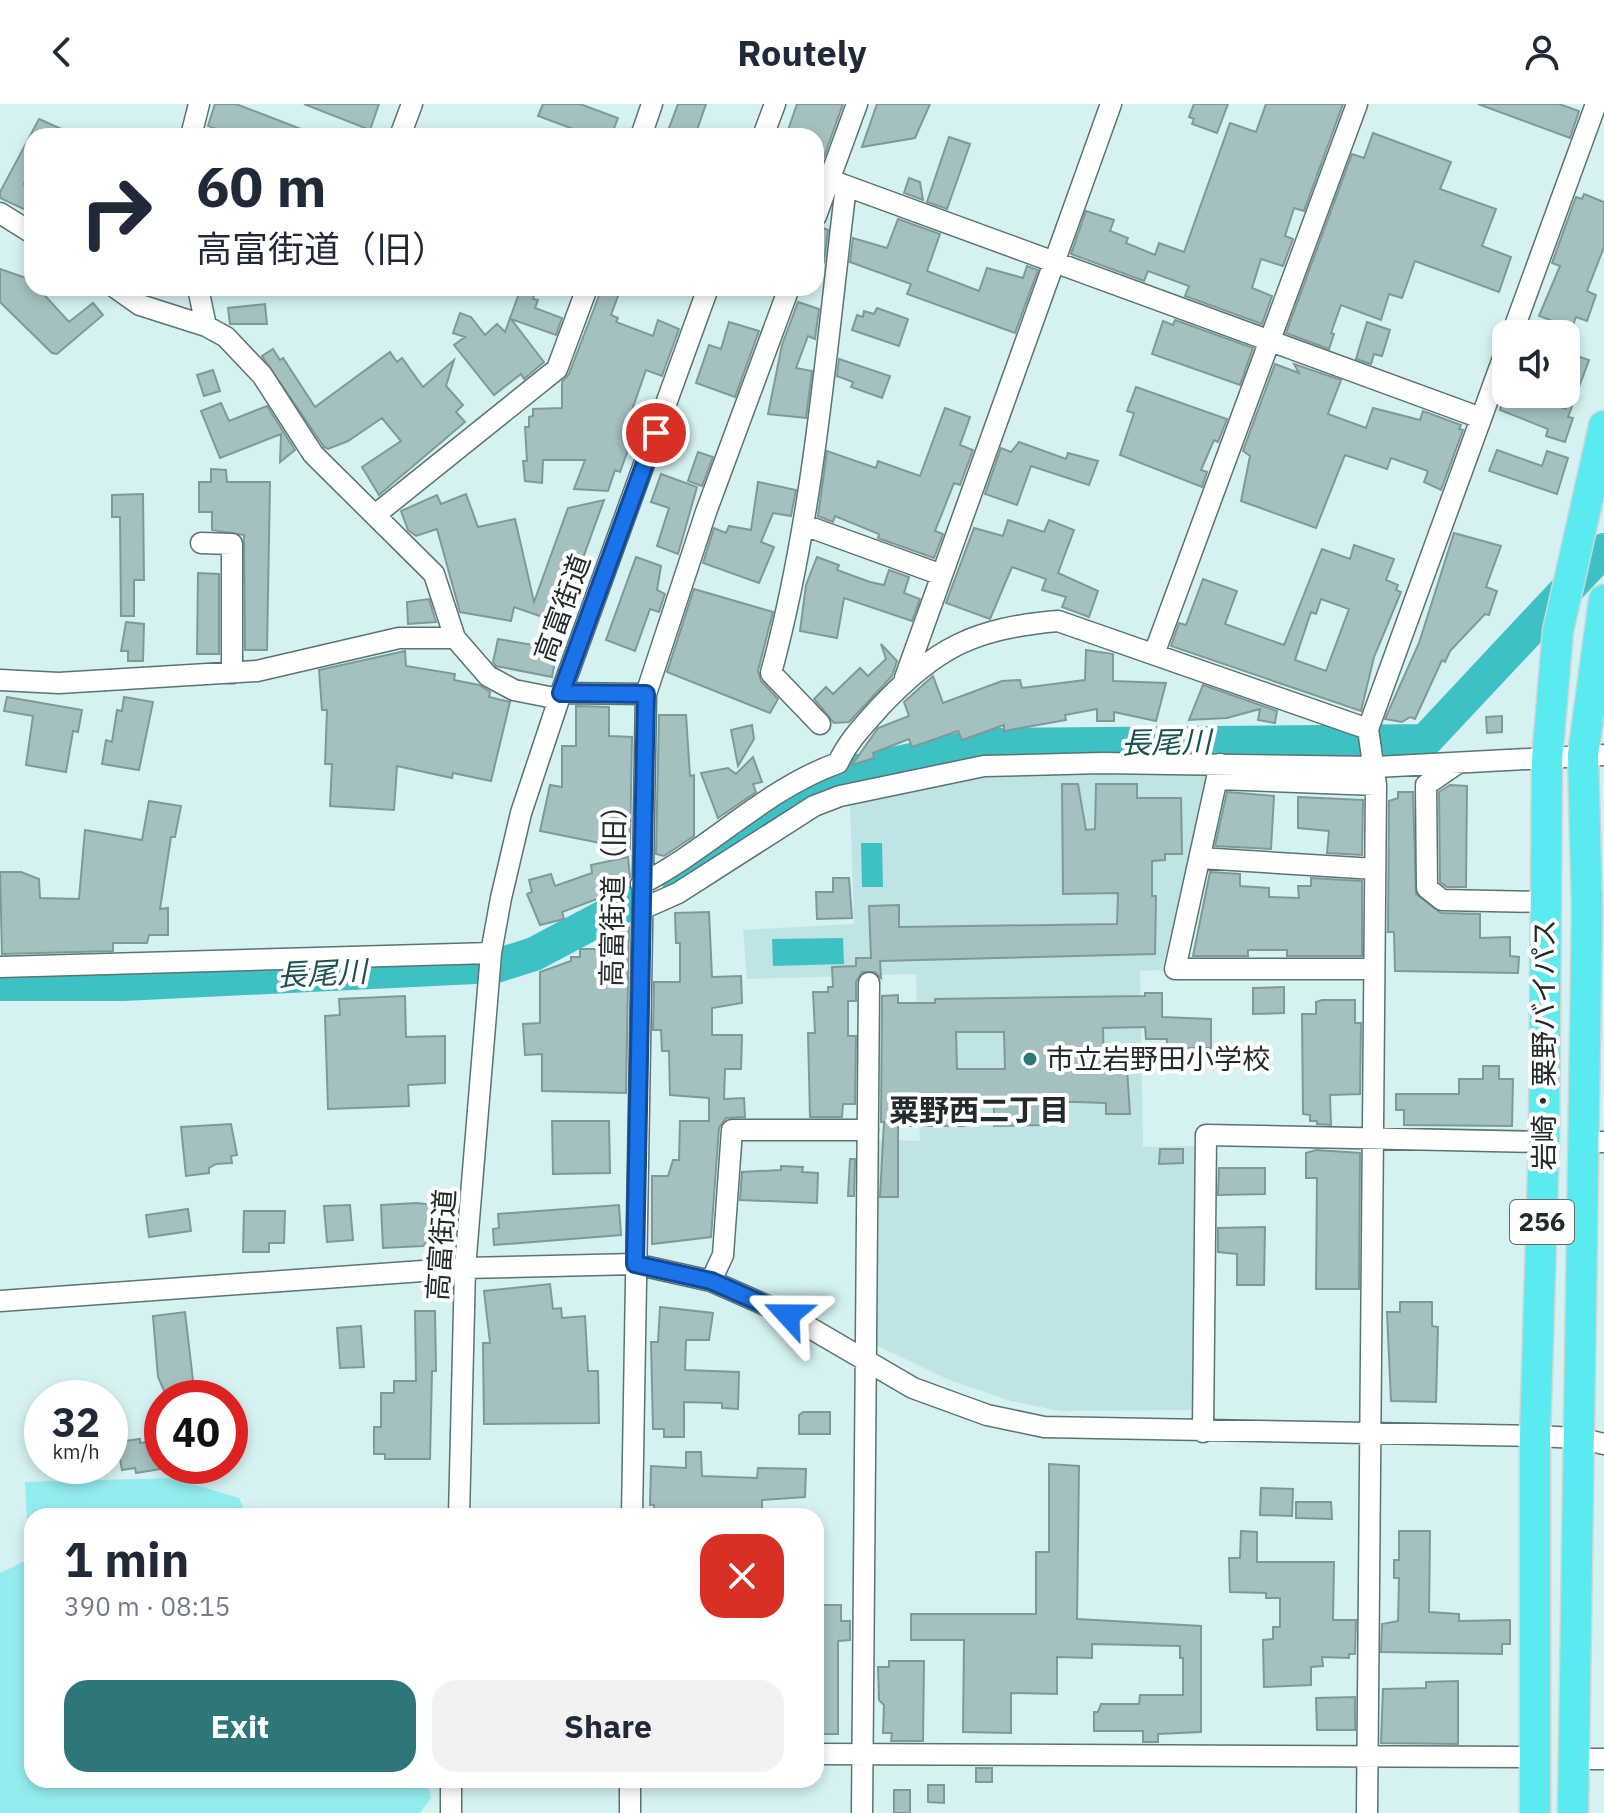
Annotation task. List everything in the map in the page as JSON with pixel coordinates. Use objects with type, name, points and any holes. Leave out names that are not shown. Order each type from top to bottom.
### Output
[{"type":"highway","name":"岩崎・粟野バイパス","points":[[1535,1813],[1535,1436],[1544,1142],[1547,759],[1558,631],[1604,426]]},
{"type":"highway","name":"岩崎・粟野バイパス","points":[[1573,1813],[1573,1759],[1592,1441],[1594,1142],[1587,910],[1593,755],[1604,600]]},
{"type":"street","points":[[193,128],[199,104]]},
{"type":"street","points":[[403,128],[412,104]]},
{"type":"street","points":[[644,128],[652,104]]},
{"type":"street","points":[[766,128],[775,104]]},
{"type":"street","points":[[820,724],[771,673],[793,591],[804,525],[838,183],[857,104]]},
{"type":"street","points":[[904,682],[1111,104]]},
{"type":"street","points":[[1154,654],[1357,104]]},
{"type":"street","points":[[1517,320],[1596,104]]},
{"type":"street","points":[[824,204],[838,183]]},
{"type":"street","points":[[838,183],[1481,418]]},
{"type":"street","points":[[0,213],[24,228]]},
{"type":"street","points":[[127,296],[140,305],[206,326],[226,337],[262,375],[313,454],[434,574],[455,638],[488,676],[514,690],[560,696],[646,694]]},
{"type":"street","points":[[200,296],[206,326]]},
{"type":"street","points":[[375,515],[557,369],[584,296]]},
{"type":"street","name":"高富街道","points":[[459,1508],[465,1268],[491,953],[521,813],[560,696],[705,296]]},
{"type":"street","name":"高富街道（旧）","points":[[632,1508],[646,694],[706,512],[786,296]]},
{"type":"street","points":[[1367,1813],[1376,776],[1368,729],[1492,388]]},
{"type":"street","points":[[804,525],[942,575]]},
{"type":"street","points":[[201,543],[232,544],[232,673]]},
{"type":"street","points":[[641,884],[779,810],[814,806],[839,779],[848,743],[904,682],[933,656],[970,637],[1020,624],[1058,621],[1368,729]]},
{"type":"street","points":[[0,680],[59,683],[257,671],[399,638],[455,638]]},
{"type":"street","points":[[642,909],[678,893],[779,810],[803,775],[839,779],[984,766],[1376,776],[1458,763],[1593,755]]},
{"type":"street","points":[[1458,763],[1426,785],[1427,888],[1442,900],[1545,902]]},
{"type":"street","points":[[1219,772],[1175,969],[1374,969]]},
{"type":"street","points":[[1200,858],[1375,869]]},
{"type":"street","points":[[0,967],[491,953]]},
{"type":"street","points":[[862,1813],[869,983]]},
{"type":"street","points":[[711,1281],[723,1255],[732,1130],[868,1130]]},
{"type":"street","points":[[1203,1432],[1206,1135],[1544,1142]]},
{"type":"street","points":[[0,1301],[465,1268],[635,1264],[711,1281],[788,1315],[913,1388],[987,1415],[1044,1427],[1535,1436],[1592,1441]]},
{"type":"street","points":[[824,1754],[1536,1757]]},
{"type":"street","points":[[1573,1759],[1604,1759]]},
{"type":"street","points":[[451,1788],[451,1813]]},
{"type":"street","points":[[630,1788],[630,1813]]},
{"type":"shaded area","name":"市立岩野田小学校","points":[[1063,770],[1209,773],[1162,970],[1140,971],[1143,1147],[1198,1146],[1199,1410],[1060,1411],[1011,1401],[949,1380],[874,1344],[876,1143],[882,1140],[920,1141],[916,974],[747,979],[743,930],[854,924],[850,805],[983,775]]},
{"type":"shaded area","points":[[861,843],[882,843],[883,887],[862,887]]},
{"type":"shaded area","points":[[843,938],[844,964],[773,966],[772,939]]},
{"type":"shaded area","points":[[128,1479],[144,1479],[144,1484],[192,1484],[239,1498],[243,1508],[26,1508],[25,1484],[128,1484]]},
{"type":"shaded area","points":[[24,1561],[24,1788],[428,1788],[431,1798],[420,1813],[0,1813],[0,1573]]},
{"type":"building","points":[[215,104],[236,104],[298,128],[214,128],[208,126]]},
{"type":"building","points":[[304,104],[379,104],[371,128]]},
{"type":"building","points":[[543,104],[580,104],[618,118],[614,128],[570,128],[538,116]]},
{"type":"building","points":[[678,104],[706,104],[698,128],[669,128]]},
{"type":"building","points":[[797,104],[843,104],[824,157],[824,128],[789,128]]},
{"type":"building","points":[[877,104],[930,104],[915,138],[862,147]]},
{"type":"building","points":[[1194,104],[1228,104],[1217,133],[1192,124],[1194,119],[1189,117]]},
{"type":"building","points":[[1266,104],[1343,104],[1304,211],[1294,208],[1285,236],[1293,239],[1283,266],[1261,259],[1252,288],[1272,296],[1262,324],[1185,296],[1189,286],[1148,271],[1144,281],[1071,254],[1086,211],[1114,220],[1110,231],[1128,238],[1126,243],[1155,255],[1159,243],[1184,252],[1230,123],[1256,132]]},
{"type":"building","points":[[1478,104],[1559,104],[1579,111],[1570,138]]},
{"type":"building","points":[[39,119],[59,128],[34,128]]},
{"type":"building","points":[[1373,133],[1451,162],[1440,189],[1496,209],[1482,246],[1511,257],[1499,292],[1415,261],[1402,298],[1389,294],[1381,320],[1341,305],[1329,349],[1286,333],[1352,154],[1364,158]]},
{"type":"building","points":[[949,137],[970,144],[947,209],[927,202]]},
{"type":"building","points":[[24,147],[24,209],[0,198],[0,192]]},
{"type":"building","points":[[909,178],[920,182],[923,200],[904,193]]},
{"type":"building","points":[[1584,194],[1604,202],[1604,247],[1587,291],[1596,295],[1587,321],[1576,317],[1575,320],[1550,320],[1539,316],[1560,266],[1552,263],[1576,197],[1582,199]]},
{"type":"building","points":[[898,219],[940,234],[927,271],[979,291],[987,268],[1023,278],[1027,266],[1038,270],[1015,333],[907,294],[911,284],[850,262],[853,238],[887,248]]},
{"type":"building","points":[[824,228],[828,230],[824,262]]},
{"type":"building","points":[[0,269],[24,277],[24,296],[45,296],[69,322],[93,303],[103,315],[57,354],[52,353],[0,302]]},
{"type":"building","points":[[518,296],[534,296],[533,299],[538,300],[535,308],[562,318],[556,335],[511,319],[544,362],[524,379],[521,374],[494,395],[454,345],[465,337],[453,333],[460,313],[471,317],[485,335],[497,324],[505,332]]},
{"type":"building","points":[[599,296],[618,296],[611,315],[618,318],[616,322],[653,336],[658,320],[679,329],[662,376],[646,370],[626,427],[635,431],[620,472],[615,470],[608,491],[574,489],[585,460],[543,460],[542,483],[525,481],[525,427],[529,427],[529,417],[533,416],[533,409],[562,408],[562,382],[569,374]]},
{"type":"building","points":[[798,302],[819,309],[815,339],[808,336],[796,368],[812,371],[806,418],[768,414],[782,345]]},
{"type":"building","points":[[265,304],[267,324],[230,324],[228,308]]},
{"type":"building","points":[[877,308],[908,319],[899,346],[852,330],[857,315],[863,317],[864,311],[874,314]]},
{"type":"building","points":[[1175,320],[1253,348],[1240,385],[1152,354],[1163,321],[1173,325]]},
{"type":"building","points":[[729,322],[759,331],[735,397],[696,383],[709,345],[721,349]]},
{"type":"building","points":[[1367,322],[1390,330],[1382,356],[1374,354],[1371,364],[1356,359]]},
{"type":"building","points":[[273,349],[280,360],[283,358],[315,407],[390,352],[397,362],[402,358],[423,387],[454,360],[446,386],[463,405],[456,412],[465,422],[379,495],[362,467],[401,441],[382,418],[348,441],[328,449],[324,447],[262,356]]},
{"type":"building","points":[[1580,357],[1589,360],[1580,384]]},
{"type":"building","points":[[839,359],[890,376],[882,398],[851,387],[853,382],[837,376]]},
{"type":"building","points":[[1275,364],[1299,373],[1294,364],[1341,380],[1328,414],[1366,428],[1373,408],[1420,420],[1423,411],[1461,425],[1459,429],[1463,430],[1441,490],[1424,482],[1428,471],[1391,458],[1387,469],[1345,455],[1316,528],[1241,501],[1250,456],[1243,451]]},
{"type":"building","points":[[213,370],[220,391],[204,396],[197,375]]},
{"type":"building","points":[[1136,387],[1227,419],[1218,442],[1214,440],[1201,470],[1207,472],[1202,487],[1120,455],[1134,413],[1127,411]]},
{"type":"building","points":[[221,403],[229,421],[267,406],[295,450],[280,462],[281,434],[220,458],[201,411]]},
{"type":"building","points":[[945,408],[970,417],[960,445],[973,450],[960,485],[954,483],[935,531],[943,534],[934,558],[878,538],[879,534],[835,516],[833,522],[818,516],[827,451],[876,468],[878,461],[920,476]]},
{"type":"building","points":[[1501,408],[1571,408],[1568,417],[1573,418],[1565,442],[1546,436],[1548,429],[1500,410]]},
{"type":"building","points":[[1019,442],[1066,459],[1068,453],[1098,461],[1089,485],[1031,466],[1017,505],[985,494],[1001,448],[1011,452]]},
{"type":"building","points":[[1497,450],[1542,466],[1547,451],[1568,458],[1557,494],[1489,471]]},
{"type":"building","points":[[698,452],[713,457],[702,486],[688,481]]},
{"type":"building","points":[[211,469],[226,470],[227,482],[270,482],[267,650],[245,650],[244,535],[212,530],[212,512],[199,512],[199,482],[211,482]]},
{"type":"building","points":[[661,474],[697,487],[678,554],[657,546],[669,508],[651,502]]},
{"type":"building","points":[[758,482],[796,490],[791,516],[773,513],[761,542],[774,547],[759,583],[703,563],[714,528],[726,533],[729,526],[751,530]]},
{"type":"building","points":[[143,494],[144,580],[134,580],[134,616],[121,616],[120,517],[112,517],[112,495]]},
{"type":"building","points":[[466,494],[478,527],[515,519],[534,602],[568,508],[604,500],[574,583],[583,586],[576,604],[568,601],[560,623],[514,607],[511,621],[460,612],[437,529],[416,536],[408,530],[401,511],[437,495],[441,504]]},
{"type":"building","points":[[1008,520],[1044,532],[1049,520],[1074,530],[1058,573],[1098,591],[1089,617],[1062,607],[1066,597],[1042,590],[1046,579],[1012,567],[990,619],[946,603],[974,528],[1003,536]]},
{"type":"building","points":[[1454,533],[1501,546],[1486,587],[1497,591],[1489,615],[1485,614],[1450,651],[1445,662],[1442,660],[1415,719],[1410,717],[1402,722],[1385,719],[1419,643]]},
{"type":"building","points":[[1354,545],[1394,559],[1386,580],[1398,585],[1396,590],[1401,592],[1374,657],[1361,711],[1171,646],[1179,623],[1186,625],[1203,579],[1237,591],[1225,624],[1284,645],[1322,549],[1350,559]],"holes":[[[1321,599],[1349,609],[1326,671],[1295,660],[1311,612],[1316,614]]]},
{"type":"building","points":[[636,557],[661,566],[657,590],[665,594],[659,612],[650,609],[635,651],[606,640]]},
{"type":"building","points":[[817,557],[839,565],[837,570],[870,582],[884,585],[889,570],[909,577],[904,593],[920,599],[912,621],[844,598],[837,638],[800,631],[806,585]]},
{"type":"building","points":[[198,573],[219,574],[219,654],[197,654]]},
{"type":"building","points":[[694,589],[773,612],[758,671],[761,681],[778,699],[770,713],[667,672]]},
{"type":"building","points":[[429,599],[436,622],[408,624],[407,602]]},
{"type":"building","points":[[126,622],[144,624],[143,661],[128,661],[128,651],[121,651]]},
{"type":"building","points":[[498,639],[557,649],[552,677],[496,666],[493,662]]},
{"type":"building","points":[[881,644],[897,661],[892,676],[849,722],[834,723],[814,699],[826,687],[833,694],[860,668],[868,676],[886,659]]},
{"type":"building","points":[[1086,650],[1113,654],[1113,681],[1166,683],[1156,721],[1114,712],[1114,721],[1097,721],[1097,709],[1065,715],[1066,720],[1004,731],[1004,725],[962,740],[958,731],[912,747],[909,739],[873,753],[874,758],[852,765],[878,728],[909,716],[904,702],[933,676],[943,703],[1002,681],[1020,680],[1022,688],[1085,680]]},
{"type":"building","points":[[405,651],[406,666],[455,674],[454,680],[479,685],[490,692],[489,697],[510,702],[491,781],[453,773],[452,778],[397,766],[394,810],[330,806],[332,764],[325,764],[327,710],[322,710],[319,670]]},
{"type":"building","points":[[1203,685],[1277,711],[1275,723],[1258,720],[1260,709],[1227,718],[1189,720]]},
{"type":"building","points":[[7,697],[82,710],[78,732],[73,731],[66,772],[26,765],[33,716],[4,711]]},
{"type":"building","points":[[124,697],[153,702],[139,770],[102,764],[106,740],[112,742],[117,710],[122,711]]},
{"type":"building","points":[[576,706],[609,707],[609,736],[632,737],[630,849],[540,831],[550,785],[562,787],[562,746],[576,746]]},
{"type":"building","points":[[659,715],[686,715],[690,776],[694,775],[694,836],[664,856],[656,854]]},
{"type":"building","points":[[1502,716],[1502,732],[1487,733],[1486,717]]},
{"type":"building","points":[[752,725],[754,739],[738,766],[731,730]]},
{"type":"building","points":[[753,757],[762,782],[753,784],[756,792],[718,818],[701,773],[728,768],[736,774]]},
{"type":"building","points":[[1062,784],[1078,784],[1086,830],[1095,829],[1096,784],[1137,784],[1137,798],[1181,798],[1182,854],[1165,854],[1165,860],[1152,861],[1152,896],[1156,896],[1155,954],[880,961],[881,978],[875,972],[862,972],[856,982],[856,1001],[848,1001],[848,1036],[856,1036],[855,1104],[843,1104],[842,1117],[810,1117],[808,1033],[815,1033],[813,992],[828,992],[828,987],[833,987],[832,967],[856,966],[856,958],[871,958],[869,906],[899,905],[899,927],[1117,924],[1118,893],[1063,894]]},
{"type":"building","points":[[1450,785],[1467,786],[1466,887],[1447,887],[1440,882],[1439,792]]},
{"type":"building","points":[[1227,792],[1274,796],[1271,849],[1215,846]]},
{"type":"building","points":[[1398,792],[1413,792],[1416,894],[1441,913],[1480,914],[1480,938],[1510,937],[1510,956],[1519,957],[1518,973],[1395,971],[1394,932],[1388,932],[1389,801],[1398,798]]},
{"type":"building","points":[[1298,797],[1363,800],[1362,855],[1327,853],[1329,831],[1298,828]]},
{"type":"building","points":[[149,801],[181,806],[175,837],[171,837],[160,909],[168,908],[168,935],[149,935],[147,943],[113,943],[113,951],[2,954],[0,872],[21,872],[39,879],[40,898],[79,899],[85,830],[142,840]]},
{"type":"building","points":[[628,857],[630,877],[620,883],[621,887],[606,890],[608,895],[562,912],[564,919],[540,925],[527,894],[532,892],[529,880],[551,874],[555,886],[592,873],[591,865]]},
{"type":"building","points":[[1210,872],[1240,874],[1240,886],[1269,888],[1269,897],[1299,898],[1298,886],[1311,886],[1311,878],[1362,881],[1362,956],[1287,956],[1287,950],[1248,950],[1248,956],[1193,956]]},
{"type":"building","points":[[833,878],[849,878],[852,918],[817,919],[816,892],[833,892]]},
{"type":"building","points":[[709,912],[712,977],[741,976],[742,1003],[712,1008],[712,1035],[742,1035],[741,1069],[725,1069],[724,1099],[744,1098],[745,1117],[726,1118],[719,1128],[711,1237],[652,1244],[652,1176],[668,1176],[673,1160],[679,1160],[680,1121],[709,1121],[709,1098],[670,1095],[669,1051],[662,1051],[661,1030],[653,1030],[654,982],[680,982],[680,943],[676,943],[675,913]]},
{"type":"building","points":[[621,927],[629,927],[626,1093],[542,1091],[542,1054],[525,1055],[523,1024],[540,1023],[540,972],[571,961],[571,957],[580,957],[580,949],[599,949],[599,938],[609,938],[609,933],[621,933]]},
{"type":"building","points":[[1284,987],[1284,1013],[1253,1014],[1253,988]]},
{"type":"building","points":[[1145,993],[1162,993],[1162,1017],[1211,1019],[1211,1048],[1167,1048],[1167,1039],[1146,1039],[1145,1027],[1103,1028],[1104,1069],[1127,1068],[1130,1114],[1106,1114],[1106,1103],[1045,1101],[1045,1125],[994,1126],[994,1102],[963,1102],[964,1126],[898,1126],[898,1197],[880,1197],[884,1122],[881,1122],[882,996],[898,995],[898,1003],[935,1003],[935,999],[1145,996]],"holes":[[[956,1032],[1004,1032],[1005,1069],[957,1069]]]},
{"type":"building","points":[[405,996],[406,1037],[445,1036],[445,1083],[408,1085],[409,1106],[328,1109],[325,1016],[340,1015],[339,999]]},
{"type":"building","points":[[1355,1000],[1355,1023],[1361,1023],[1360,1094],[1330,1095],[1331,1125],[1317,1124],[1317,1121],[1310,1121],[1310,1115],[1303,1114],[1302,1014],[1316,1014],[1316,1002]]},
{"type":"building","points":[[1483,1066],[1499,1066],[1499,1079],[1513,1079],[1512,1126],[1404,1125],[1404,1110],[1396,1110],[1396,1094],[1459,1094],[1459,1079],[1483,1079]]},
{"type":"building","points":[[552,1121],[609,1121],[610,1173],[553,1174]]},
{"type":"building","points":[[231,1124],[237,1155],[231,1156],[232,1163],[216,1164],[209,1168],[209,1173],[186,1176],[181,1127]]},
{"type":"building","points":[[1160,1149],[1183,1149],[1183,1163],[1159,1164]]},
{"type":"building","points":[[1316,1150],[1360,1153],[1359,1289],[1316,1289],[1317,1178],[1306,1178],[1306,1153]]},
{"type":"building","points":[[850,1159],[855,1159],[854,1196],[848,1196]]},
{"type":"building","points":[[781,1166],[803,1167],[802,1172],[818,1173],[817,1203],[740,1200],[742,1172],[781,1170]]},
{"type":"building","points":[[1219,1168],[1265,1168],[1265,1194],[1218,1195]]},
{"type":"building","points":[[417,1203],[441,1206],[442,1227],[423,1246],[383,1248],[381,1205]]},
{"type":"building","points":[[350,1205],[353,1240],[327,1242],[324,1206]]},
{"type":"building","points":[[619,1205],[621,1235],[494,1245],[493,1229],[499,1228],[498,1214]]},
{"type":"building","points":[[188,1209],[191,1231],[149,1237],[146,1215]]},
{"type":"building","points":[[244,1211],[285,1211],[284,1243],[269,1243],[269,1252],[243,1252]]},
{"type":"building","points":[[1265,1227],[1264,1285],[1237,1285],[1237,1254],[1218,1252],[1218,1228]]},
{"type":"building","points":[[550,1284],[553,1309],[561,1308],[562,1318],[585,1316],[588,1371],[598,1371],[599,1423],[484,1424],[483,1343],[490,1343],[484,1291]]},
{"type":"building","points":[[1400,1302],[1432,1302],[1432,1326],[1438,1327],[1436,1402],[1391,1401],[1387,1312],[1400,1312]]},
{"type":"building","points":[[660,1307],[713,1313],[709,1340],[686,1340],[685,1370],[739,1372],[738,1409],[722,1408],[722,1403],[684,1402],[684,1437],[664,1437],[664,1429],[653,1429],[651,1342],[658,1342]]},
{"type":"building","points":[[415,1311],[435,1311],[436,1371],[432,1371],[430,1459],[385,1459],[385,1454],[374,1454],[374,1427],[381,1427],[381,1393],[394,1393],[394,1381],[416,1381]]},
{"type":"building","points":[[185,1312],[193,1380],[159,1380],[153,1316]]},
{"type":"building","points":[[361,1326],[364,1367],[340,1368],[337,1328]]},
{"type":"building","points":[[803,1412],[830,1412],[830,1434],[799,1434],[799,1415]]},
{"type":"building","points":[[140,1439],[140,1443],[144,1442],[144,1472],[136,1473],[135,1468],[128,1469],[128,1441]]},
{"type":"building","points":[[686,1452],[701,1452],[702,1476],[757,1478],[758,1468],[806,1469],[805,1497],[762,1500],[762,1508],[654,1508],[650,1505],[651,1466],[686,1468]]},
{"type":"building","points":[[1049,1464],[1079,1466],[1077,1619],[1201,1626],[1201,1732],[1158,1734],[1158,1742],[1143,1742],[1143,1731],[1094,1731],[1094,1712],[1098,1712],[1101,1704],[1139,1704],[1140,1695],[1183,1695],[1183,1658],[1180,1658],[1180,1646],[1092,1644],[1092,1658],[1057,1657],[1057,1694],[1011,1693],[1011,1733],[963,1732],[964,1640],[911,1640],[911,1614],[1036,1614],[1036,1552],[1049,1552]]},
{"type":"building","points":[[1261,1488],[1293,1489],[1292,1516],[1260,1515]]},
{"type":"building","points":[[1296,1502],[1331,1502],[1332,1519],[1296,1518]]},
{"type":"building","points":[[1241,1531],[1257,1532],[1257,1562],[1334,1562],[1333,1620],[1356,1620],[1355,1654],[1349,1654],[1349,1658],[1322,1657],[1323,1666],[1311,1667],[1311,1685],[1264,1687],[1263,1640],[1273,1639],[1273,1627],[1280,1627],[1280,1598],[1266,1598],[1266,1593],[1230,1592],[1229,1558],[1240,1558]]},
{"type":"building","points":[[1399,1531],[1430,1531],[1429,1612],[1459,1614],[1459,1621],[1510,1620],[1510,1644],[1502,1644],[1502,1654],[1381,1652],[1382,1624],[1398,1621],[1399,1578],[1394,1578],[1394,1560],[1399,1560]]},
{"type":"building","points":[[824,1605],[841,1605],[841,1621],[850,1621],[850,1640],[838,1641],[838,1734],[824,1734]]},
{"type":"building","points":[[889,1661],[924,1661],[923,1741],[891,1741],[892,1733],[883,1733],[884,1705],[879,1700],[878,1667],[889,1667]]},
{"type":"building","points":[[1458,1681],[1458,1744],[1381,1743],[1383,1689],[1426,1688],[1426,1682]]},
{"type":"building","points":[[1355,1697],[1355,1730],[1317,1730],[1316,1698]]},
{"type":"building","points":[[976,1768],[992,1768],[992,1782],[976,1782]]},
{"type":"building","points":[[928,1785],[944,1785],[944,1803],[928,1802]]},
{"type":"building","points":[[894,1790],[910,1790],[910,1813],[894,1813]]},
{"type":"waterway","name":"長尾川","points":[[677,877],[732,845],[801,792],[855,772],[983,745],[1425,741],[1604,550]]},
{"type":"waterway","name":"長尾川","points":[[0,984],[123,984],[496,966],[534,954],[630,903]]},
{"type":"place","name":"市立岩野田小学校","points":[[1030,1059]]},
{"type":"district","name":"粟野西二丁目","points":[[979,1111]]},
{"type":"route","points":[[656,433],[561,693],[646,694],[635,1264],[711,1281],[788,1315]]}]
